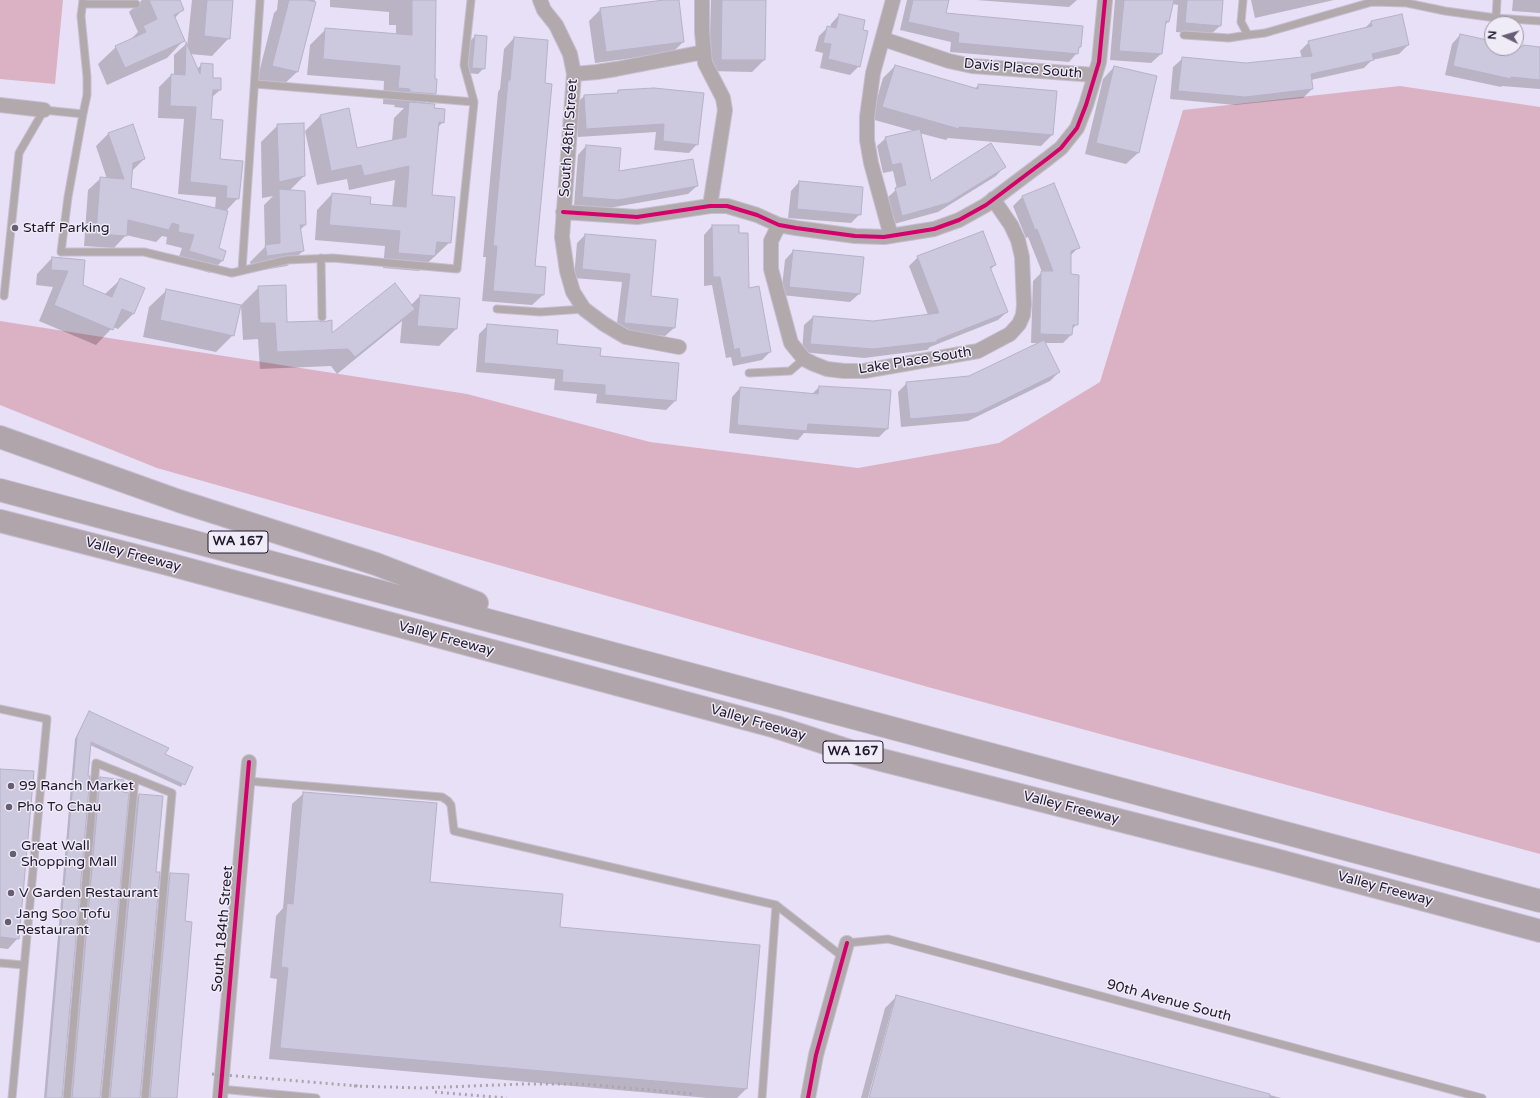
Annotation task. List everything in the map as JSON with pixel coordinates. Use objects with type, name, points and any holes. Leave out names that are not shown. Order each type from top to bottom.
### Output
[{"type":"highway","points":[[0,437],[179,501],[376,564],[477,603]]},
{"type":"highway","name":"WA 167","points":[[0,478],[288,555],[477,603],[520,616],[1067,764],[1540,888]]},
{"type":"highway","points":[[0,490],[1540,901]]},
{"type":"highway","name":"Valley Freeway","points":[[0,521],[168,564],[776,727],[862,755],[1280,861],[1540,931]]},
{"type":"street","name":"South 48th Street","points":[[540,0],[544,10],[556,25],[570,54],[574,74],[563,212]]},
{"type":"street","points":[[702,0],[705,63],[722,98],[725,110],[710,206]]},
{"type":"street","points":[[891,236],[871,163],[867,132],[868,98],[873,73],[893,0]]},
{"type":"street","points":[[679,347],[626,337],[604,324],[584,309],[573,292],[567,271],[562,237],[563,212],[637,217],[710,206],[726,206],[743,210],[779,225],[855,236],[891,236],[934,229],[959,220],[993,199],[1061,148],[1077,128],[1086,105],[1098,62],[1105,0]]},
{"type":"street","name":"Davis Place South","points":[[883,39],[949,61],[972,66],[1095,75]]},
{"type":"street","points":[[574,74],[616,69],[704,52]]},
{"type":"street","points":[[0,105],[44,110]]},
{"type":"street","name":"Lake Place South","points":[[804,359],[827,369],[844,372],[864,371],[978,351],[1010,334],[1019,324],[1023,315],[1022,257],[1018,240],[1011,225],[993,199]]},
{"type":"street","points":[[779,225],[772,241],[771,269],[791,343],[804,359]]},
{"type":"street","name":"South 184th Street","points":[[220,1094],[249,762]]},
{"type":"street","points":[[808,1098],[816,1055],[847,943]]},
{"type":"lane","points":[[242,270],[260,0]]},
{"type":"lane","points":[[136,4],[83,2],[81,16],[87,77],[87,95],[68,197],[61,252],[144,252],[232,273],[287,260],[321,258],[457,269],[474,102],[464,65],[471,0]]},
{"type":"lane","points":[[1243,0],[1241,22],[1248,35]]},
{"type":"lane","points":[[1496,16],[1497,0]]},
{"type":"lane","points":[[1184,35],[1229,38],[1265,33],[1372,2],[1407,3],[1445,11],[1484,16]]},
{"type":"lane","points":[[1524,20],[1540,21]]},
{"type":"lane","points":[[255,84],[474,102]]},
{"type":"lane","points":[[4,296],[19,152],[44,110],[83,114]]},
{"type":"lane","points":[[321,258],[322,317]]},
{"type":"lane","points":[[497,309],[540,312],[584,309]]},
{"type":"lane","points":[[749,373],[790,371],[804,359]]},
{"type":"lane","points":[[0,709],[47,719],[12,1098]]},
{"type":"lane","points":[[67,1098],[96,764],[172,793],[145,1098]]},
{"type":"lane","points":[[105,1098],[135,778]]},
{"type":"lane","points":[[247,781],[442,797],[451,805],[454,831],[776,905],[843,957]]},
{"type":"lane","points":[[762,1098],[776,905]]},
{"type":"lane","name":"90th Avenue South","points":[[847,943],[888,939],[1482,1098]]},
{"type":"lane","points":[[0,963],[24,965]]},
{"type":"lane","points":[[220,1094],[316,1098]]},
{"type":"shaded area","points":[[0,0],[63,0],[55,84],[0,79]]},
{"type":"shaded area","points":[[1400,86],[1540,107],[1540,854],[928,687],[157,468],[0,405],[0,321],[467,394],[650,442],[858,468],[999,443],[1100,382],[1183,110]]},
{"type":"building","points":[[149,0],[180,0],[184,10],[174,15],[185,41],[125,68],[115,46],[146,32],[143,26],[157,19]]},
{"type":"building","points":[[207,0],[233,0],[230,39],[204,36]]},
{"type":"building","points":[[289,0],[307,0],[316,2],[298,72],[272,66]]},
{"type":"building","points":[[412,0],[436,0],[436,94],[410,92],[410,89],[398,88],[400,66],[323,59],[325,28],[412,35]]},
{"type":"building","points":[[664,0],[679,0],[684,42],[606,52],[600,8]]},
{"type":"building","points":[[722,0],[766,0],[765,60],[721,60]]},
{"type":"building","points":[[913,0],[949,0],[946,13],[1083,26],[1081,47],[1079,47],[1078,54],[958,43],[959,33],[908,22]]},
{"type":"building","points":[[1124,0],[1174,0],[1169,22],[1166,21],[1162,54],[1119,51]]},
{"type":"building","points":[[1187,0],[1223,0],[1221,26],[1185,23]]},
{"type":"building","points":[[839,14],[865,20],[863,30],[868,31],[860,67],[828,59],[831,44],[823,43],[827,26],[836,28]]},
{"type":"building","points":[[1402,14],[1409,45],[1372,54],[1374,60],[1311,74],[1313,89],[1245,97],[1178,91],[1182,57],[1246,63],[1312,56],[1308,41],[1372,26],[1371,21]]},
{"type":"building","points":[[1460,34],[1484,39],[1484,56],[1524,56],[1524,45],[1540,47],[1540,80],[1511,77],[1511,79],[1453,66]]},
{"type":"building","points":[[475,35],[487,36],[485,69],[472,68]]},
{"type":"building","points":[[514,37],[548,40],[545,83],[552,84],[535,266],[546,267],[544,295],[493,291],[497,246],[493,246],[508,80],[510,80]]},
{"type":"building","points":[[186,42],[200,74],[201,63],[213,64],[213,78],[221,78],[221,90],[213,90],[211,119],[223,120],[220,159],[243,161],[239,199],[226,198],[227,186],[190,182],[196,107],[170,106],[171,74],[185,75]]},
{"type":"building","points":[[895,65],[978,89],[978,84],[1057,91],[1053,135],[959,127],[959,129],[882,107]]},
{"type":"building","points":[[1114,66],[1157,76],[1139,153],[1096,143]]},
{"type":"building","points":[[654,88],[704,93],[698,145],[663,141],[664,124],[586,129],[584,95],[618,93],[618,90]]},
{"type":"building","points":[[409,102],[435,104],[434,108],[445,109],[444,123],[439,122],[432,195],[455,197],[451,243],[437,242],[435,256],[398,253],[400,231],[329,225],[332,193],[371,197],[370,204],[406,207],[409,166],[364,176],[361,165],[331,171],[320,115],[349,108],[357,148],[406,137]]},
{"type":"building","points":[[304,123],[305,176],[279,182],[277,124]]},
{"type":"building","points":[[133,124],[145,159],[133,163],[131,188],[228,211],[219,248],[226,251],[223,261],[189,251],[194,235],[178,232],[179,225],[172,223],[169,230],[128,220],[127,236],[96,234],[100,177],[124,179],[108,133]]},
{"type":"building","points":[[920,129],[931,181],[991,143],[1006,167],[948,203],[902,216],[895,188],[906,185],[901,163],[892,165],[885,137]]},
{"type":"building","points":[[586,145],[621,148],[619,171],[693,159],[698,186],[618,200],[582,197]]},
{"type":"building","points":[[799,181],[863,187],[861,215],[797,209]]},
{"type":"building","points":[[1054,183],[1080,248],[1071,251],[1071,274],[1079,275],[1078,325],[1073,325],[1072,335],[1040,334],[1041,271],[1053,271],[1037,229],[1035,230],[1022,196]]},
{"type":"building","points":[[279,189],[305,191],[306,225],[300,225],[304,251],[267,256],[265,245],[280,243]]},
{"type":"building","points":[[712,225],[739,225],[739,233],[748,233],[749,288],[759,286],[771,352],[741,358],[739,348],[734,350],[720,277],[713,277]]},
{"type":"building","points":[[983,231],[996,265],[990,267],[1008,312],[937,340],[937,342],[873,349],[810,344],[813,316],[873,321],[939,313],[917,256]]},
{"type":"building","points":[[585,234],[656,240],[651,296],[678,299],[675,328],[624,323],[630,274],[582,269]]},
{"type":"building","points":[[793,250],[864,257],[860,294],[789,287]]},
{"type":"building","points":[[52,257],[85,260],[83,285],[112,297],[120,278],[145,288],[134,314],[122,309],[113,330],[54,305],[68,271],[51,270]]},
{"type":"building","points":[[395,283],[415,309],[355,357],[348,349],[277,352],[275,323],[260,323],[258,286],[286,285],[287,322],[322,322],[332,320],[332,333]]},
{"type":"building","points":[[166,289],[241,305],[234,336],[160,320]]},
{"type":"building","points":[[420,295],[460,298],[457,329],[417,326]]},
{"type":"building","points":[[487,324],[558,330],[557,344],[601,348],[600,356],[679,363],[676,401],[605,395],[605,385],[562,382],[563,370],[484,363]]},
{"type":"building","points":[[1044,340],[1060,372],[977,413],[910,419],[906,382],[969,376]]},
{"type":"building","points":[[819,386],[891,390],[888,429],[808,424],[807,431],[737,425],[740,387],[818,394]]},
{"type":"building","points":[[89,711],[169,748],[165,754],[193,767],[185,785],[91,742],[88,776],[90,776],[62,1098],[46,1098],[77,736]]},
{"type":"building","name":"Great Wall Shopping Mall","points":[[0,769],[34,771],[19,939],[0,937]]},
{"type":"building","points":[[100,777],[124,780],[123,792],[129,793],[100,1098],[72,1098]]},
{"type":"building","points":[[303,792],[437,803],[430,882],[563,894],[560,927],[760,945],[747,1089],[280,1048],[288,968],[281,967],[287,903],[293,904]]},
{"type":"building","points":[[139,794],[163,796],[156,872],[160,872],[140,1098],[110,1098]]},
{"type":"building","points":[[170,873],[189,874],[185,921],[192,922],[177,1098],[150,1098]]},
{"type":"building","points":[[896,995],[1270,1094],[1270,1098],[869,1098]]},
{"type":"railway","points":[[212,1074],[359,1086]]},
{"type":"railway","points":[[354,1086],[422,1088],[522,1084],[585,1084],[693,1094]]},
{"type":"railway","points":[[435,1092],[507,1098]]},
{"type":"cycle path","points":[[563,212],[637,217],[710,206],[727,206],[757,215],[779,225],[855,236],[884,237],[934,229],[959,220],[986,205],[1047,159],[1061,148],[1077,128],[1086,105],[1099,62],[1105,0]]},
{"type":"cycle path","points":[[220,1098],[249,762]]},
{"type":"cycle path","points":[[808,1098],[816,1055],[847,943]]},
{"type":"place","name":"Staff Parking","points":[[15,228]]},
{"type":"place","name":"99 Ranch Market","points":[[11,786]]},
{"type":"place","name":"Pho To Chau","points":[[9,807]]},
{"type":"place","name":"Great Wall Shopping Mall","points":[[13,854]]},
{"type":"place","name":"V Garden Restaurant","points":[[11,893]]},
{"type":"place","name":"Jang Soo Tofu Restaurant","points":[[8,922]]}]
